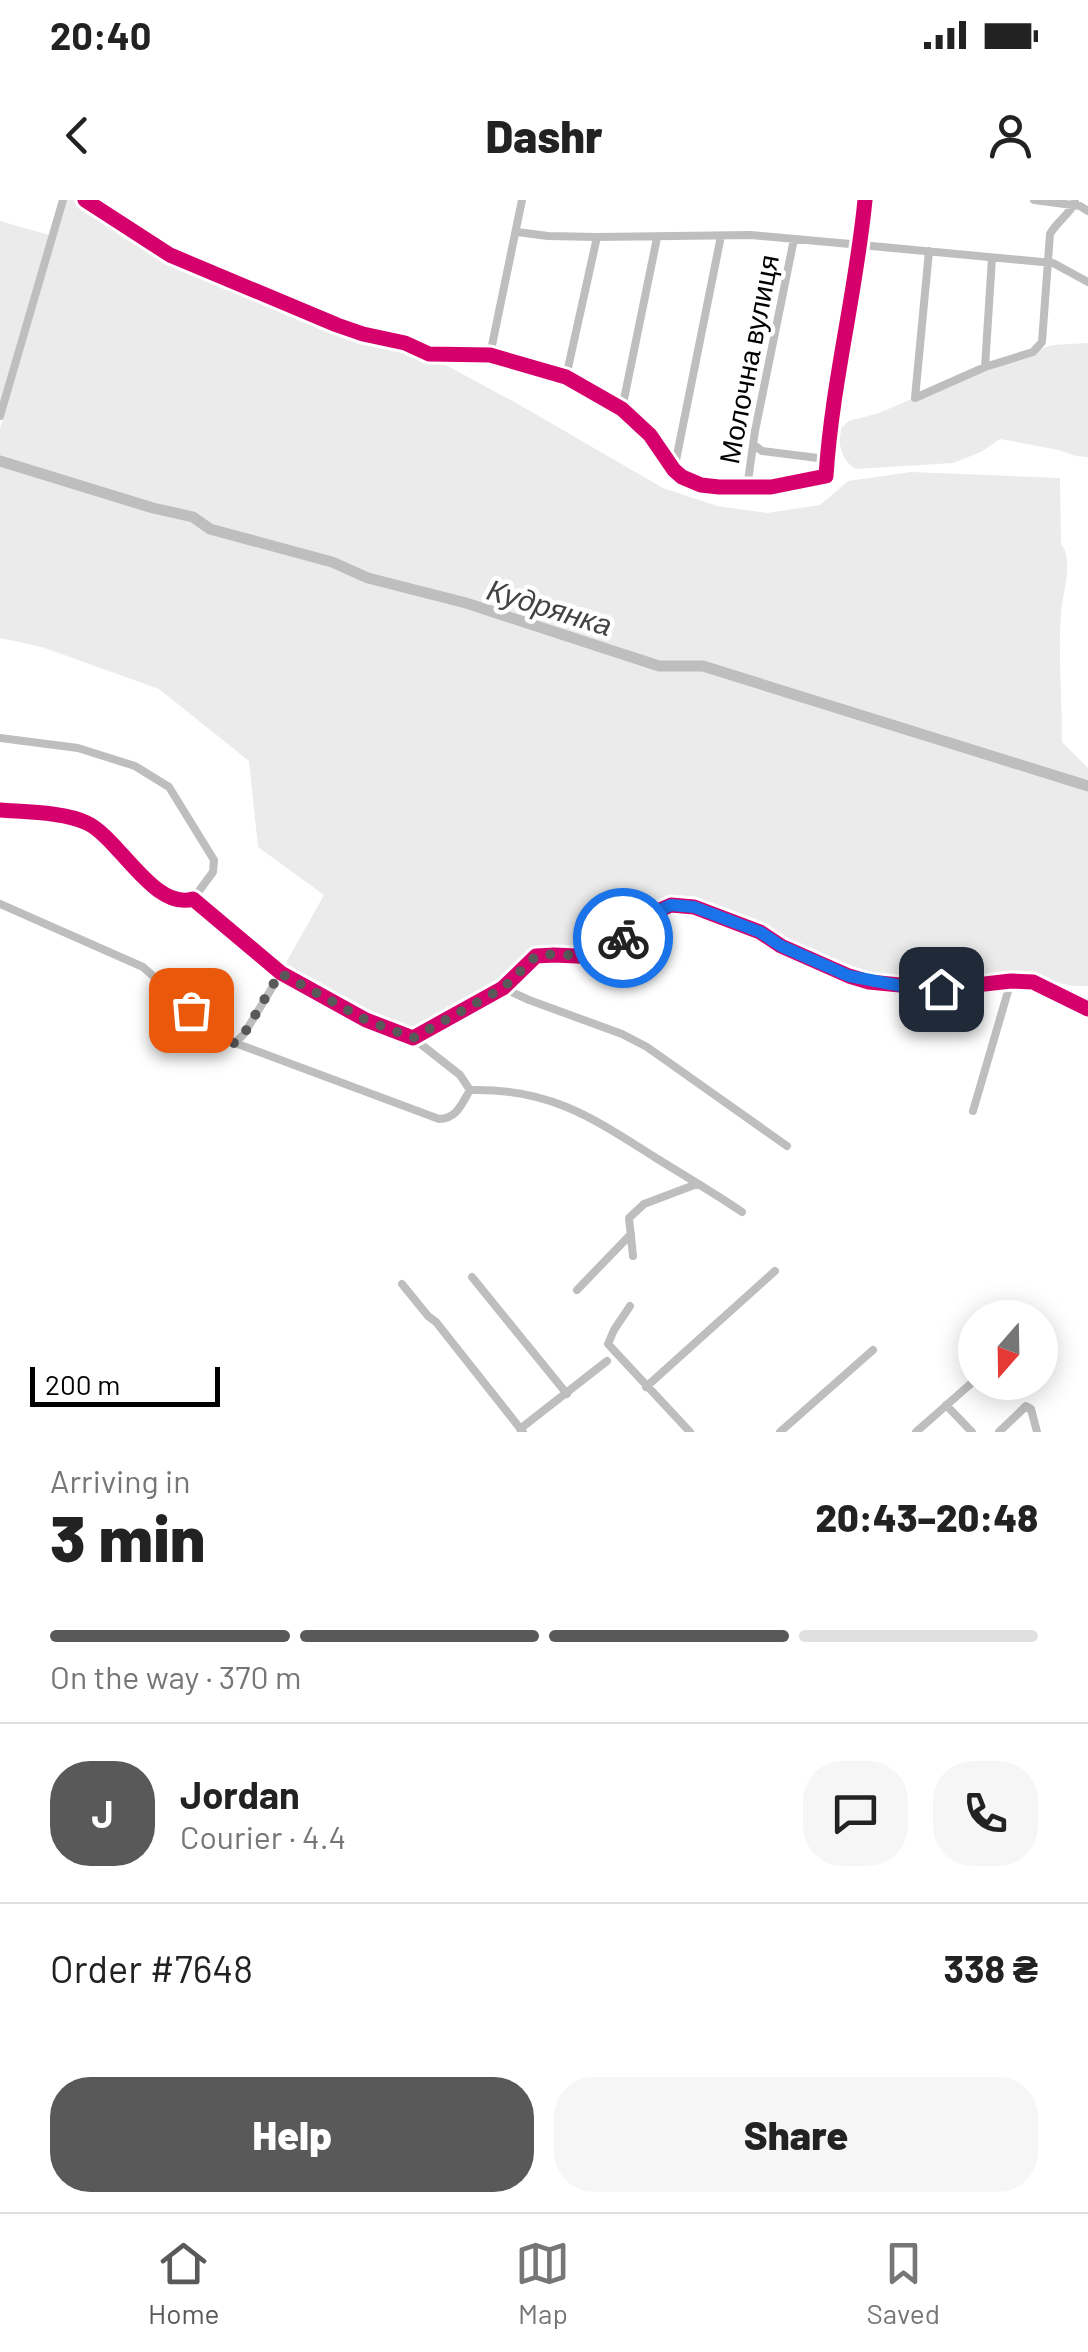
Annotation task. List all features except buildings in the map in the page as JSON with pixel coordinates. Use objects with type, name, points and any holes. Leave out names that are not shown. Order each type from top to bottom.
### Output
[{"type":"street","points":[[0,416],[64,200]]},
{"type":"street","points":[[85,200],[170,256],[363,334],[405,342],[429,354],[490,355],[566,377],[622,410],[650,435],[682,477],[701,484],[746,488],[793,484],[826,476],[865,200]]},
{"type":"street","points":[[490,355],[522,200]]},
{"type":"street","points":[[1034,200],[1075,203],[1088,211]]},
{"type":"street","points":[[929,250],[914,398],[985,367],[1033,352],[1042,342],[1050,234],[1075,203]]},
{"type":"street","points":[[517,232],[596,237],[794,239],[929,250],[1053,264],[1088,282]]},
{"type":"street","points":[[674,470],[721,236]]},
{"type":"street","points":[[566,377],[596,237]]},
{"type":"street","points":[[622,410],[657,238]]},
{"type":"street","name":"Молочна вулиця","points":[[746,488],[794,239]]},
{"type":"street","points":[[985,367],[992,258]]},
{"type":"street","points":[[754,443],[762,452],[826,460]]},
{"type":"street","points":[[0,738],[78,748],[135,766],[169,787],[214,860],[213,872],[193,899],[174,899],[155,889],[115,845],[88,823],[0,810]]},
{"type":"street","points":[[193,899],[280,973],[366,1020],[413,1038],[460,1076],[470,1090]]},
{"type":"street","points":[[0,904],[143,967],[234,1043],[440,1120],[456,1113],[470,1090]]},
{"type":"street","points":[[413,1038],[503,988],[536,956],[598,957],[651,914],[671,905],[694,907],[760,932],[781,946],[869,982],[941,989],[1032,982],[1088,1009]]},
{"type":"street","points":[[234,1043],[244,1034],[280,973]]},
{"type":"street","points":[[973,1110],[1012,981]]},
{"type":"street","points":[[503,988],[622,1034],[787,1146]]},
{"type":"street","points":[[470,1090],[528,1094],[570,1106],[742,1212]]},
{"type":"street","points":[[633,1256],[629,1218],[644,1204],[697,1184]]},
{"type":"street","points":[[576,1290],[630,1234]]},
{"type":"street","points":[[646,1387],[776,1271]]},
{"type":"street","points":[[472,1276],[566,1394]]},
{"type":"street","points":[[402,1284],[522,1430],[607,1361]]},
{"type":"street","points":[[630,1306],[608,1344],[690,1432]]},
{"type":"street","points":[[780,1432],[873,1350]]},
{"type":"street","points":[[916,1432],[958,1395]]},
{"type":"street","points":[[946,1405],[972,1432]]},
{"type":"street","points":[[999,1432],[1026,1406],[1031,1408],[1037,1432]]},
{"type":"shaded area","points":[[66,200],[81,200],[199,272],[429,356],[663,488],[717,506],[767,513],[820,505],[848,481],[911,472],[1060,478],[1061,544],[1067,558],[1060,629],[1062,742],[1088,768],[1088,986],[1033,979],[941,986],[870,979],[671,902],[598,954],[535,954],[501,985],[413,1035],[367,1018],[282,970],[324,895],[258,847],[249,761],[159,689],[42,647],[0,638],[0,428]]},
{"type":"shaded area","points":[[0,221],[49,235],[0,404]]},
{"type":"shaded area","points":[[1088,343],[1088,457],[1000,439],[953,463],[856,469],[844,457],[838,430],[849,421],[1053,345]]},
{"type":"waterway","name":"Кудрянка","points":[[0,461],[193,517],[210,529],[332,562],[368,578],[466,603],[659,666],[703,666],[1088,786]]},
{"type":"cycle path","points":[[85,200],[170,255],[337,325],[405,343],[429,354],[490,355],[566,377],[622,409],[650,435],[682,477],[719,487],[771,487],[826,476],[865,200]]},
{"type":"cycle path","points":[[0,810],[56,815],[87,823],[151,884],[179,900],[193,899],[281,973],[366,1020],[413,1038],[503,988],[536,956],[598,957],[651,914],[671,905],[694,907],[760,932],[781,946],[869,982],[941,989],[1033,982],[1088,1009]]},
{"type":"way so far","points":[[191,1010],[234,1043],[244,1034],[280,973],[366,1020],[413,1038],[503,988],[536,956],[598,957],[623,938]]},
{"type":"route","points":[[623,938],[651,914],[671,905],[694,907],[760,932],[781,946],[849,976],[869,982],[941,989]]}]
